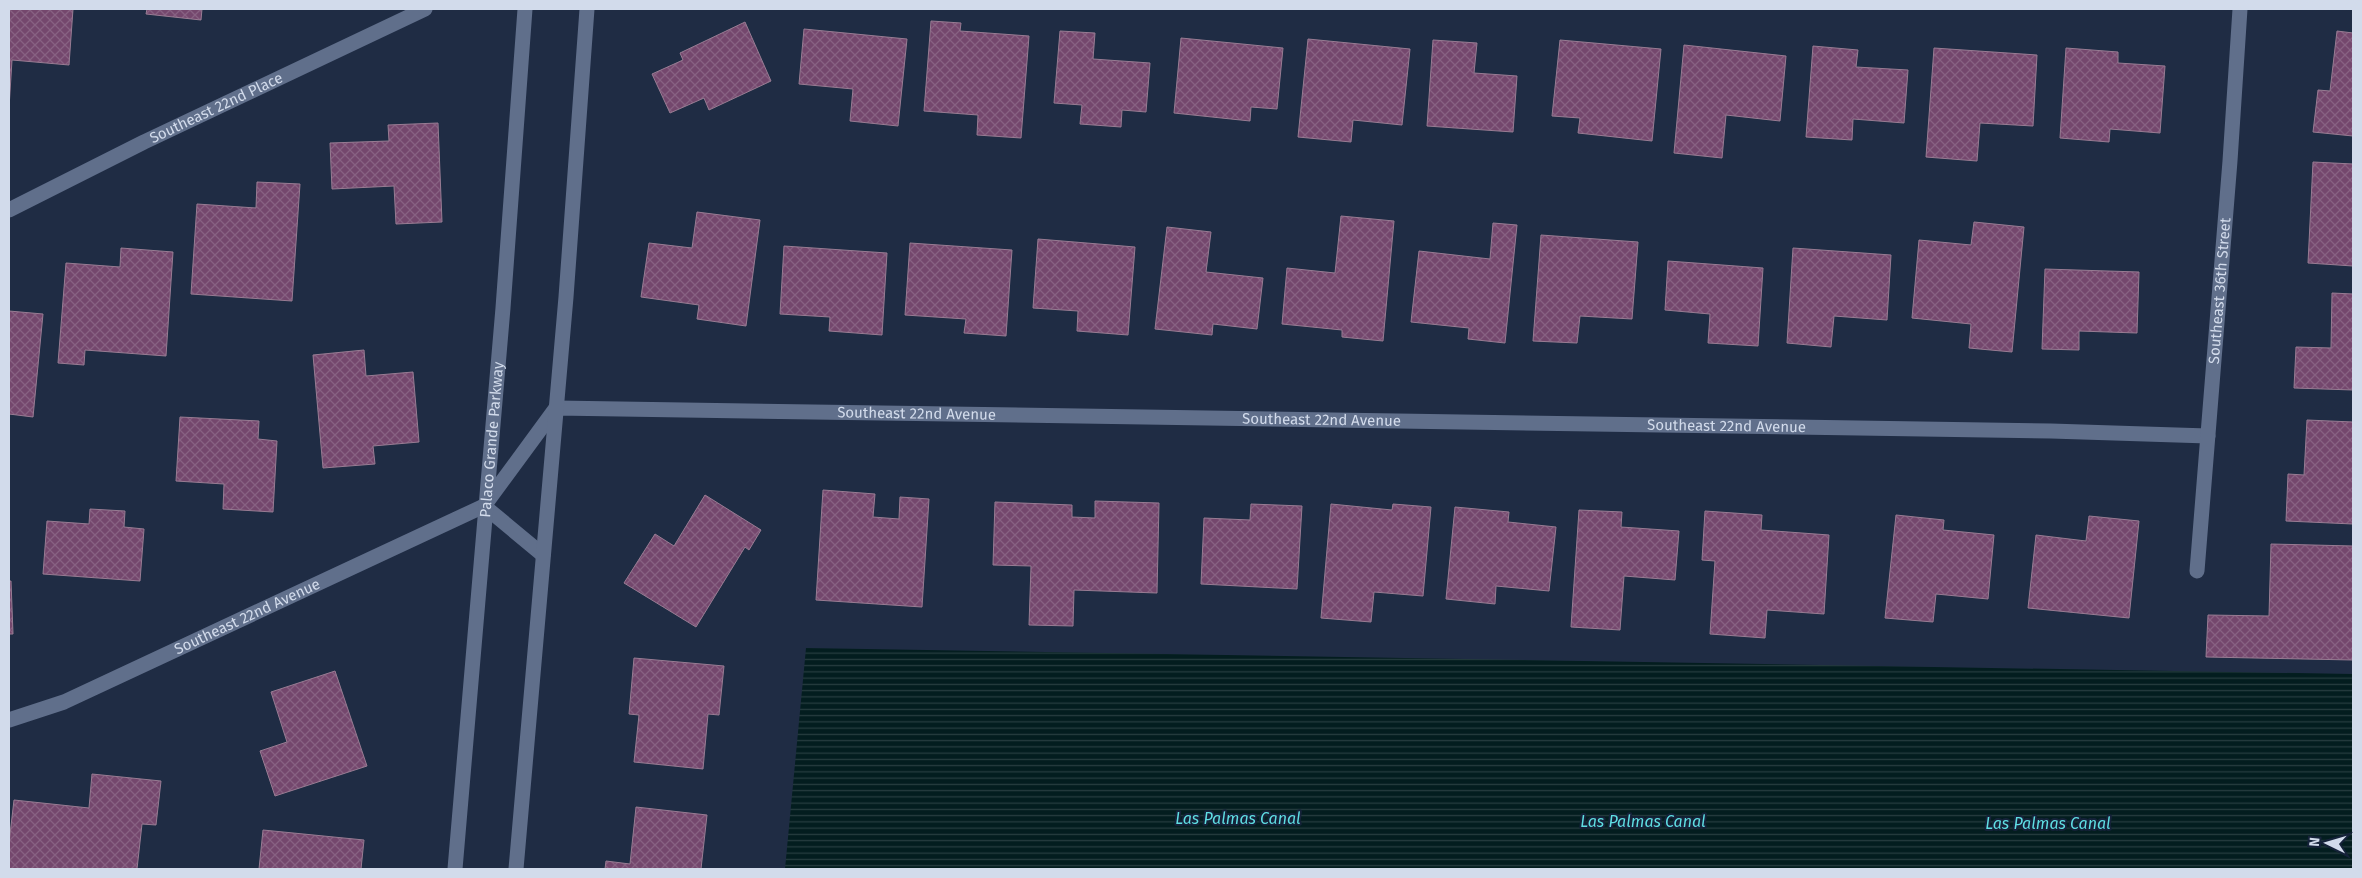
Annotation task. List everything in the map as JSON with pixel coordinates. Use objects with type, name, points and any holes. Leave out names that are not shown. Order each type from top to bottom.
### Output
[{"type":"street","name":"Southeast 22nd Place","points":[[9,210],[153,138],[425,9]]},
{"type":"street","name":"Palaco Grande Parkway","points":[[455,869],[484,506],[503,308],[525,9]]},
{"type":"street","points":[[516,869],[556,408],[586,9]]},
{"type":"street","name":"Southeast 36th Street","points":[[2197,571],[2230,161],[2240,9]]},
{"type":"street","name":"Southeast 22nd Avenue","points":[[9,720],[64,702],[484,506],[556,408],[2031,430],[2208,436]]},
{"type":"street","points":[[484,506],[543,555]]},
{"type":"water","name":"Las Palmas Canal","points":[[806,648],[2353,674],[2353,869],[785,869]]},
{"type":"building","points":[[9,9],[73,9],[69,65],[12,60],[9,108]]},
{"type":"building","points":[[147,9],[202,9],[201,20],[146,14]]},
{"type":"building","points":[[931,21],[961,23],[960,31],[1029,36],[1021,138],[977,135],[978,115],[924,111]]},
{"type":"building","points":[[745,22],[771,81],[709,110],[704,98],[670,113],[652,74],[683,60],[680,53]]},
{"type":"building","points":[[804,29],[907,39],[898,126],[850,121],[853,89],[799,84]]},
{"type":"building","points":[[1060,31],[1095,33],[1093,59],[1150,63],[1146,112],[1122,110],[1121,127],[1080,124],[1082,105],[1054,103]]},
{"type":"building","points":[[2337,31],[2353,33],[2353,136],[2313,132],[2318,90],[2330,91]]},
{"type":"building","points":[[1181,38],[1283,48],[1277,109],[1251,107],[1250,121],[1174,113]]},
{"type":"building","points":[[1308,39],[1410,49],[1402,125],[1353,120],[1351,142],[1298,137]]},
{"type":"building","points":[[1433,40],[1477,43],[1474,73],[1517,76],[1513,132],[1427,126]]},
{"type":"building","points":[[1560,40],[1661,49],[1652,141],[1578,133],[1580,118],[1552,116]]},
{"type":"building","points":[[1684,45],[1786,56],[1780,121],[1726,115],[1722,158],[1674,153]]},
{"type":"building","points":[[1813,46],[1858,50],[1856,67],[1908,70],[1904,123],[1853,119],[1852,140],[1806,137]]},
{"type":"building","points":[[1934,48],[2037,55],[2033,126],[1980,123],[1977,161],[1926,157]]},
{"type":"building","points":[[2066,48],[2118,52],[2118,63],[2165,66],[2160,133],[2110,129],[2109,142],[2060,138]]},
{"type":"building","points":[[438,123],[442,222],[396,224],[394,186],[332,189],[330,143],[389,141],[388,125]]},
{"type":"building","points":[[2313,162],[2353,164],[2353,266],[2308,263]]},
{"type":"building","points":[[257,182],[300,184],[292,301],[191,294],[197,204],[256,208]]},
{"type":"building","points":[[697,212],[760,220],[746,326],[697,319],[699,305],[641,297],[649,243],[692,248]]},
{"type":"building","points":[[1341,216],[1394,221],[1383,341],[1342,337],[1342,330],[1282,324],[1287,268],[1335,273]]},
{"type":"building","points":[[1974,222],[2024,227],[2012,352],[1969,348],[1971,324],[1912,318],[1919,240],[1971,245]]},
{"type":"building","points":[[1493,223],[1517,225],[1505,343],[1468,339],[1469,328],[1411,322],[1419,251],[1490,259]]},
{"type":"building","points":[[1167,227],[1211,232],[1206,272],[1263,278],[1257,329],[1213,324],[1212,335],[1155,329]]},
{"type":"building","points":[[1541,235],[1638,242],[1632,319],[1580,316],[1577,343],[1533,341]]},
{"type":"building","points":[[1038,239],[1135,247],[1128,335],[1077,331],[1078,311],[1033,308]]},
{"type":"building","points":[[910,243],[1012,250],[1006,336],[964,333],[966,319],[905,315]]},
{"type":"building","points":[[784,246],[887,253],[882,335],[829,331],[830,317],[780,314]]},
{"type":"building","points":[[121,248],[173,252],[166,356],[85,350],[84,365],[58,363],[66,263],[120,267]]},
{"type":"building","points":[[1793,248],[1891,255],[1887,320],[1834,316],[1831,347],[1787,343]]},
{"type":"building","points":[[1668,261],[1763,268],[1758,346],[1708,343],[1710,314],[1665,310]]},
{"type":"building","points":[[2045,269],[2139,272],[2137,333],[2079,331],[2079,350],[2042,349]]},
{"type":"building","points":[[2332,293],[2353,294],[2353,390],[2294,388],[2296,347],[2331,348]]},
{"type":"building","points":[[9,311],[43,314],[33,417],[9,414]]},
{"type":"building","points":[[364,350],[366,376],[413,372],[419,442],[373,446],[375,464],[323,468],[313,355]]},
{"type":"building","points":[[180,417],[259,421],[258,439],[277,441],[273,512],[223,509],[224,484],[176,481]]},
{"type":"building","points":[[2307,420],[2353,422],[2353,524],[2286,521],[2288,474],[2304,475]]},
{"type":"building","points":[[823,490],[875,494],[873,517],[899,519],[900,497],[929,499],[922,607],[816,600]]},
{"type":"building","points":[[705,495],[761,530],[749,550],[745,547],[696,627],[624,583],[655,534],[674,546]]},
{"type":"building","points":[[1095,501],[1159,503],[1157,593],[1074,590],[1073,626],[1029,625],[1031,566],[993,565],[995,502],[1072,505],[1072,517],[1095,518]]},
{"type":"building","points":[[1251,504],[1302,506],[1297,589],[1201,584],[1204,518],[1250,520]]},
{"type":"building","points":[[1331,504],[1392,510],[1393,504],[1431,507],[1423,596],[1374,592],[1371,622],[1321,618]]},
{"type":"building","points":[[1455,507],[1509,512],[1508,522],[1556,527],[1549,591],[1496,586],[1495,604],[1446,599]]},
{"type":"building","points":[[90,509],[125,511],[124,527],[144,529],[140,581],[43,574],[47,521],[89,524]]},
{"type":"building","points":[[1579,510],[1622,512],[1621,527],[1679,531],[1675,580],[1624,576],[1620,630],[1571,627]]},
{"type":"building","points":[[1705,511],[1762,515],[1761,530],[1829,535],[1824,614],[1767,610],[1765,638],[1710,634],[1715,561],[1702,560]]},
{"type":"building","points":[[1896,515],[1944,520],[1943,530],[1994,535],[1988,599],[1936,594],[1933,622],[1885,618]]},
{"type":"building","points":[[2089,516],[2139,521],[2129,618],[2028,608],[2036,535],[2086,541]]},
{"type":"building","points":[[2271,544],[2353,546],[2353,660],[2206,657],[2208,615],[2269,616]]},
{"type":"building","points":[[9,581],[11,581],[13,634],[9,634]]},
{"type":"building","points":[[634,658],[724,666],[719,715],[708,714],[703,769],[634,762],[639,715],[629,714]]},
{"type":"building","points":[[335,671],[367,766],[275,796],[260,751],[287,742],[271,692]]},
{"type":"building","points":[[92,774],[161,781],[156,825],[142,824],[137,869],[9,869],[9,843],[14,800],[89,808]]},
{"type":"building","points":[[636,807],[707,815],[701,869],[605,869],[606,861],[630,864]]},
{"type":"building","points":[[263,830],[364,840],[361,869],[259,869]]}]
